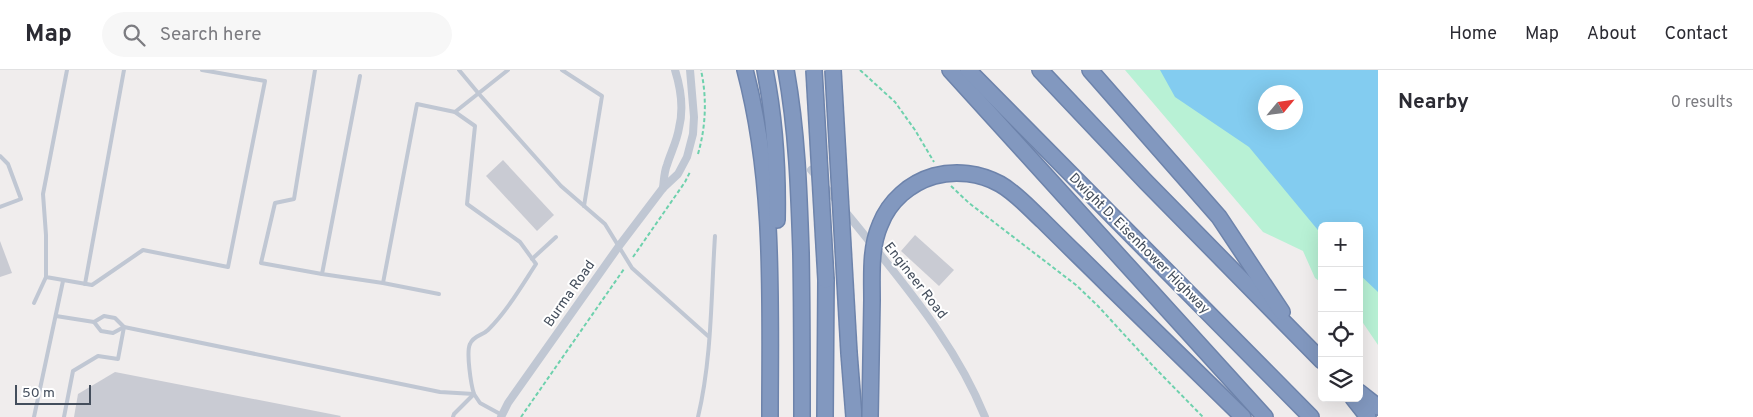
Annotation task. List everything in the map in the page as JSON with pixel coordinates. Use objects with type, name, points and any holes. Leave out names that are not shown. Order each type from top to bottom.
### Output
[{"type":"highway","points":[[745,70],[756,120],[765,181],[768,236],[770,417]]},
{"type":"highway","points":[[765,70],[774,125],[778,176],[776,266],[770,332]]},
{"type":"highway","points":[[786,70],[795,128],[799,187],[802,417]]},
{"type":"highway","points":[[814,70],[826,280]]},
{"type":"highway","points":[[825,417],[828,70]]},
{"type":"highway","points":[[833,70],[854,417]]},
{"type":"highway","points":[[950,70],[992,114],[1168,312],[1265,417]]},
{"type":"highway","name":"Dwight D. Eisenhower Highway","points":[[968,70],[1311,417]]},
{"type":"highway","points":[[1040,70],[1318,357]]},
{"type":"highway","points":[[1051,70],[1102,136]]},
{"type":"highway","points":[[1090,70],[1219,217],[1301,340]]},
{"type":"highway","points":[[870,417],[874,242],[880,224],[890,206],[904,192],[921,181],[939,175],[958,173],[984,177],[999,183],[1018,198],[1243,417]]},
{"type":"highway","points":[[1363,395],[1378,407]]},
{"type":"highway","points":[[1355,402],[1368,417]]},
{"type":"street","name":"Burma Road","points":[[663,188],[666,166],[680,127],[682,110],[680,86],[675,70]]},
{"type":"street","name":"Burma Road","points":[[501,416],[508,402],[619,246],[663,188],[678,174],[686,157],[693,134],[694,117],[690,70]]},
{"type":"street","name":"Engineer Road","points":[[811,170],[918,301],[943,337],[969,381],[984,417]]},
{"type":"lane","points":[[34,303],[46,277],[46,235],[43,194],[67,70]]},
{"type":"lane","points":[[85,284],[124,70]]},
{"type":"lane","points":[[46,277],[92,285],[143,250],[228,267],[265,81],[202,70]]},
{"type":"lane","points":[[314,70],[294,198],[276,203],[261,263],[438,294]]},
{"type":"lane","points":[[459,70],[561,186],[606,224],[632,268],[708,336]]},
{"type":"lane","points":[[455,112],[508,70]]},
{"type":"lane","points":[[562,70],[602,96],[584,206]]},
{"type":"lane","points":[[322,274],[360,76]]},
{"type":"lane","points":[[382,283],[417,104],[455,112],[474,126],[467,204],[520,242],[536,264],[508,306],[486,332],[475,336],[469,346],[471,384],[474,394],[480,403],[501,416]]},
{"type":"lane","points":[[0,156],[8,164],[21,199],[0,207]]},
{"type":"lane","points":[[698,417],[703,395],[715,236]]},
{"type":"lane","points":[[532,258],[556,237]]},
{"type":"lane","points":[[34,417],[63,280]]},
{"type":"lane","points":[[56,316],[94,322],[104,316],[115,318],[124,327],[440,392],[474,394]]},
{"type":"lane","points":[[94,322],[101,331],[113,333],[124,327]]},
{"type":"lane","points":[[64,417],[73,371],[98,356],[118,360],[124,327]]},
{"type":"lane","points":[[453,417],[474,394]]},
{"type":"path","points":[[860,70],[895,102],[915,130],[935,164]]},
{"type":"path","points":[[949,184],[969,203],[1076,285],[1203,417]]},
{"type":"path","points":[[521,417],[634,256]]},
{"type":"green space","points":[[1125,70],[1378,70],[1378,345],[1363,323],[1363,222],[1318,222],[1318,280],[1315,278],[1303,251],[1263,232]]},
{"type":"water","points":[[1160,70],[1378,70],[1378,292],[1363,278],[1363,222],[1318,222],[1318,230],[1249,147],[1175,97]]},
{"type":"building","points":[[503,160],[554,215],[537,231],[486,176]]},
{"type":"building","points":[[915,235],[954,270],[939,286],[901,251]]},
{"type":"building","points":[[0,241],[12,273],[0,277]]},
{"type":"building","points":[[115,372],[341,416],[74,417],[78,394]]}]
